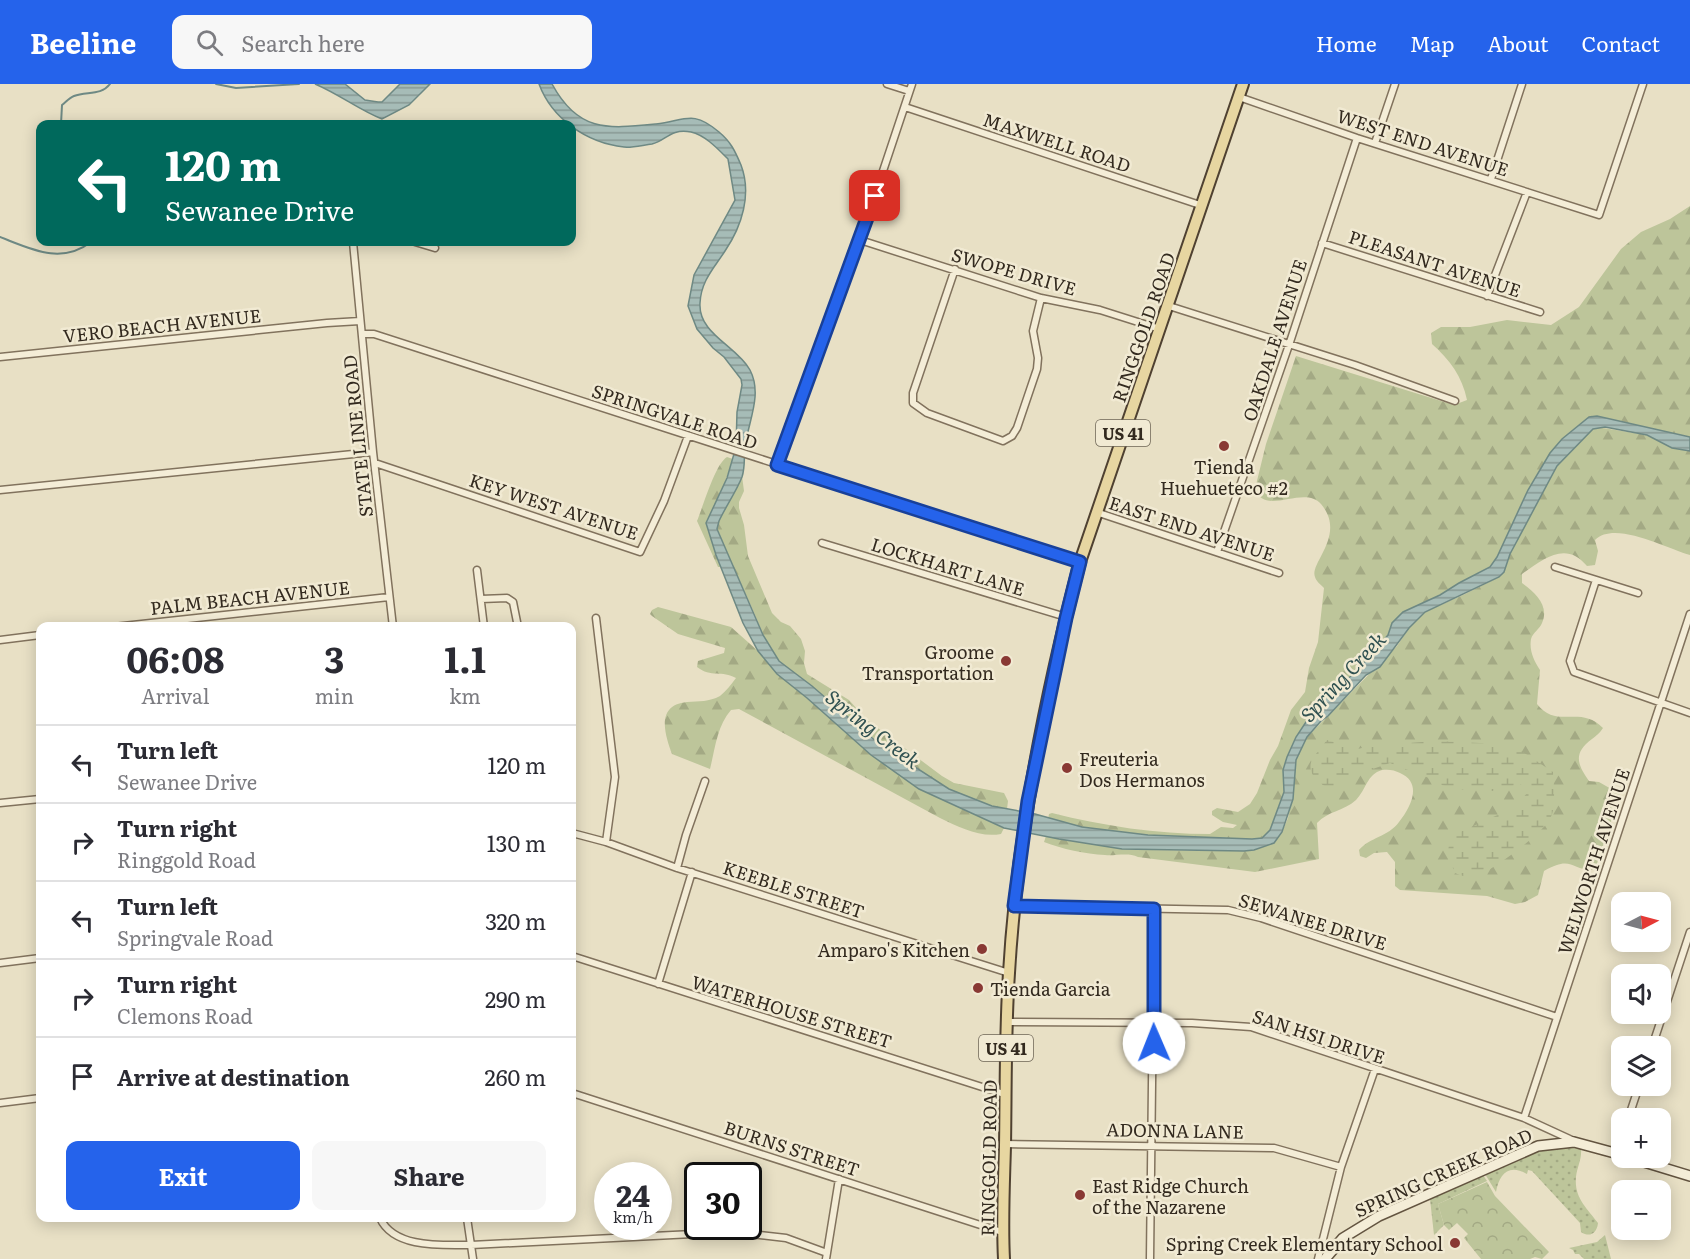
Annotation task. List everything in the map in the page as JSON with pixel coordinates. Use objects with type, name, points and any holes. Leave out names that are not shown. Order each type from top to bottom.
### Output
[{"type":"main road","name":"RINGGOLD ROAD","points":[[1004,1259],[1002,1232],[1004,1094],[1009,974],[1014,906],[1028,801],[1080,562],[1243,84]]},
{"type":"street","points":[[888,84],[909,92]]},
{"type":"street","points":[[777,465],[860,240],[912,84]]},
{"type":"street","points":[[1375,143],[1395,84]]},
{"type":"street","points":[[1491,179],[1522,84]]},
{"type":"street","name":"WEST END AVENUE","points":[[1239,97],[1357,138],[1599,215],[1643,84]]},
{"type":"street","name":"MAXWELL ROAD","points":[[905,107],[1200,205]]},
{"type":"street","name":"OAKDALE AVENUE","points":[[1217,552],[1289,345],[1357,138]]},
{"type":"street","points":[[1487,296],[1527,192]]},
{"type":"street","name":"SWOPE DRIVE","points":[[860,240],[1041,298],[1100,310],[1160,329]]},
{"type":"street","name":"PLEASANT AVENUE","points":[[1322,243],[1540,312]]},
{"type":"street","name":"STATE LINE ROAD","points":[[353,246],[392,622]]},
{"type":"street","points":[[428,246],[435,248]]},
{"type":"street","points":[[955,269],[913,393],[913,403],[927,413],[1003,441],[1012,436],[1017,428],[1037,369],[1038,358],[1033,331],[1041,298]]},
{"type":"street","points":[[1168,306],[1355,365],[1455,400]]},
{"type":"street","name":"VERO BEACH AVENUE","points":[[0,357],[360,321]]},
{"type":"street","name":"SPRINGVALE ROAD","points":[[362,334],[374,334],[1080,562]]},
{"type":"street","name":"KEY WEST AVENUE","points":[[375,462],[640,552],[664,501],[688,436]]},
{"type":"street","points":[[0,490],[373,452]]},
{"type":"street","name":"EAST END AVENUE","points":[[1096,512],[1280,573]]},
{"type":"street","name":"LOCKHART LANE","points":[[822,543],[1066,618]]},
{"type":"street","points":[[1555,567],[1638,593]]},
{"type":"street","points":[[477,570],[483,622]]},
{"type":"street","points":[[1596,580],[1570,661],[1574,672],[1690,712]]},
{"type":"street","name":"PALM BEACH AVENUE","points":[[160,622],[389,597]]},
{"type":"street","points":[[481,599],[507,598],[513,602],[517,622]]},
{"type":"street","name":"WELWORTH AVENUE","points":[[1524,1118],[1690,614]]},
{"type":"street","points":[[596,618],[615,777],[606,842]]},
{"type":"street","points":[[0,640],[36,636]]},
{"type":"street","points":[[677,868],[705,782]]},
{"type":"street","points":[[0,803],[36,799]]},
{"type":"street","name":"KEEBLE STREET","points":[[576,834],[1009,974]]},
{"type":"street","points":[[658,984],[692,872]]},
{"type":"street","name":"SEWANEE DRIVE","points":[[1014,906],[1228,910],[1261,918],[1557,1017]]},
{"type":"street","points":[[1150,1259],[1154,909]]},
{"type":"street","points":[[1656,1036],[1690,932]]},
{"type":"street","name":"WATERHOUSE STREET","points":[[576,957],[1004,1094]]},
{"type":"street","points":[[0,963],[36,958]]},
{"type":"street","name":"SAN HSI DRIVE","points":[[1007,1022],[1222,1024],[1251,1027],[1524,1118],[1574,1142]]},
{"type":"street","points":[[1318,1259],[1341,1167],[1375,1070]]},
{"type":"street","name":"BURNS STREET","points":[[576,1094],[1002,1232]]},
{"type":"street","points":[[0,1102],[36,1098]]},
{"type":"street","name":"SPRING CREEK ROAD","points":[[1324,1259],[1343,1238],[1379,1216],[1538,1146],[1574,1142],[1611,1152]]},
{"type":"street","name":"ADONNA LANE","points":[[1005,1144],[1274,1148],[1341,1167]]},
{"type":"street","points":[[1664,1168],[1690,1176]]},
{"type":"street","points":[[382,1222],[383,1226],[414,1243],[471,1245],[733,1232],[786,1238],[826,1256],[840,1179]]},
{"type":"street","points":[[468,1222],[473,1259]]},
{"type":"green space","points":[[1690,206],[1690,437],[1597,416],[1584,421],[1562,439],[1528,490],[1497,557],[1490,567],[1440,595],[1403,612],[1392,623],[1388,635],[1363,664],[1330,692],[1306,722],[1287,757],[1283,778],[1284,792],[1270,830],[1262,838],[1148,835],[1082,827],[1048,819],[1049,814],[1052,813],[1130,828],[1170,833],[1210,834],[1221,827],[1233,828],[1237,825],[1223,822],[1212,815],[1212,811],[1217,808],[1238,812],[1250,804],[1257,793],[1291,710],[1305,692],[1309,668],[1318,642],[1324,588],[1316,578],[1315,571],[1326,547],[1330,527],[1328,515],[1321,504],[1314,499],[1305,497],[1267,500],[1260,497],[1255,489],[1266,444],[1296,356],[1454,405],[1467,400],[1465,391],[1454,369],[1432,344],[1431,333],[1441,327],[1470,327],[1507,320],[1551,325],[1579,307],[1621,249],[1641,232],[1670,219]]},
{"type":"green space","points":[[1597,427],[1647,435],[1672,448],[1690,451],[1690,555],[1628,534],[1615,533],[1595,540],[1598,551],[1595,565],[1587,566],[1579,558],[1563,553],[1546,558],[1522,574],[1522,583],[1536,595],[1544,610],[1542,623],[1531,639],[1532,656],[1540,670],[1537,704],[1545,712],[1553,715],[1586,718],[1603,728],[1582,749],[1580,764],[1589,781],[1599,782],[1620,794],[1595,870],[1587,870],[1566,863],[1553,866],[1544,871],[1538,895],[1515,904],[1487,896],[1400,890],[1395,886],[1395,862],[1387,852],[1374,853],[1366,858],[1360,856],[1359,850],[1368,842],[1395,827],[1411,803],[1413,789],[1407,777],[1389,770],[1377,772],[1356,800],[1317,823],[1319,859],[1255,872],[1130,855],[1090,854],[1044,842],[1046,836],[1122,849],[1244,851],[1274,843],[1288,818],[1296,760],[1307,737],[1397,646],[1409,628],[1425,612],[1499,577],[1504,572],[1510,554],[1557,466]]},
{"type":"green space","points":[[727,457],[733,459],[720,496],[706,523],[721,567],[718,567],[697,521],[718,468]]},
{"type":"green space","points":[[742,476],[744,491],[739,508],[748,556],[772,613],[781,622],[790,626],[801,639],[805,651],[804,663],[807,674],[849,700],[867,720],[942,776],[954,783],[1004,793],[1008,801],[1007,809],[979,802],[927,777],[879,742],[774,655],[763,636],[717,528]]},
{"type":"green space","points":[[658,607],[731,627],[758,651],[777,674],[919,789],[1004,828],[1001,834],[977,833],[940,818],[739,709],[731,710],[726,716],[717,738],[710,769],[672,754],[665,730],[666,715],[670,709],[677,704],[716,698],[736,678],[726,674],[707,672],[697,667],[698,661],[724,653],[725,648],[678,634],[650,614]]},
{"type":"green space","points":[[1327,740],[1358,749],[1369,746],[1435,741],[1502,744],[1517,748],[1553,772],[1552,814],[1546,825],[1527,843],[1491,869],[1471,877],[1461,875],[1455,873],[1447,854],[1449,846],[1458,833],[1515,807],[1528,792],[1527,788],[1520,784],[1492,791],[1456,789],[1438,784],[1429,778],[1390,763],[1364,772],[1336,789],[1331,788],[1316,780],[1310,765]]},
{"type":"green space","points":[[1564,1147],[1581,1149],[1576,1177],[1577,1191],[1582,1202],[1598,1223],[1595,1232],[1590,1234],[1581,1232],[1580,1223],[1532,1171],[1528,1170],[1527,1174],[1515,1170],[1506,1172],[1499,1180],[1496,1192],[1485,1174],[1536,1152]]},
{"type":"green space","points":[[1483,1175],[1487,1181],[1438,1204],[1444,1225],[1434,1235],[1430,1199]]},
{"type":"green space","points":[[1487,1182],[1495,1196],[1549,1252],[1542,1259],[1535,1257],[1530,1259],[1481,1259],[1464,1238],[1468,1234],[1457,1223],[1449,1230],[1444,1225],[1438,1204]]},
{"type":"green space","points":[[1605,1235],[1611,1259],[1584,1259],[1569,1248],[1597,1242]]},
{"type":"water","points":[[315,84],[345,84],[365,100],[382,102],[400,84],[430,84],[409,105],[382,119]]},
{"type":"water","points":[[539,84],[552,84],[572,111],[595,124],[608,126],[622,127],[695,119],[710,125],[732,147],[744,176],[746,187],[744,210],[731,241],[705,281],[700,303],[701,314],[712,331],[750,370],[755,397],[745,446],[742,477],[717,529],[763,635],[779,661],[878,743],[949,789],[992,806],[1035,814],[1082,827],[1148,835],[1262,838],[1270,830],[1284,792],[1283,770],[1287,757],[1306,722],[1330,692],[1363,664],[1388,635],[1392,623],[1403,612],[1440,595],[1490,567],[1497,557],[1528,490],[1550,453],[1562,439],[1589,417],[1597,416],[1690,437],[1690,451],[1672,448],[1647,435],[1605,427],[1593,429],[1557,466],[1510,554],[1504,572],[1499,577],[1425,612],[1409,628],[1380,667],[1366,675],[1307,737],[1296,760],[1293,799],[1282,832],[1274,843],[1244,851],[1122,849],[1004,828],[919,789],[871,755],[777,674],[758,651],[743,623],[706,523],[727,478],[736,447],[741,379],[697,329],[688,306],[694,275],[735,200],[728,159],[706,139],[684,131],[669,135],[652,144],[630,147],[610,145],[576,130],[576,120],[564,120],[545,97]]},
{"type":"waterway","name":"Spring Creek","points":[[61,120],[62,105],[69,99],[102,90],[110,84]]},
{"type":"waterway","name":"Spring Creek","points":[[216,84],[236,88],[299,84]]},
{"type":"waterway","name":"Spring Creek","points":[[0,237],[46,253],[68,253],[85,246]]},
{"type":"place","name":"Tienda Huehueteco #2","points":[[1224,446]]},
{"type":"place","name":"Groome Transportation","points":[[1006,661]]},
{"type":"place","name":"Freuteria Dos Hermanos","points":[[1067,768]]},
{"type":"place","name":"Amparo's Kitchen","points":[[982,949]]},
{"type":"place","name":"Tienda Garcia","points":[[978,988]]},
{"type":"place","name":"East Ridge Church of the Nazarene","points":[[1080,1195]]},
{"type":"place","name":"Spring Creek Elementary School","points":[[1455,1243]]},
{"type":"route","points":[[875,196],[777,465],[1080,562],[1028,801],[1014,906],[1154,909],[1154,1043]]}]
